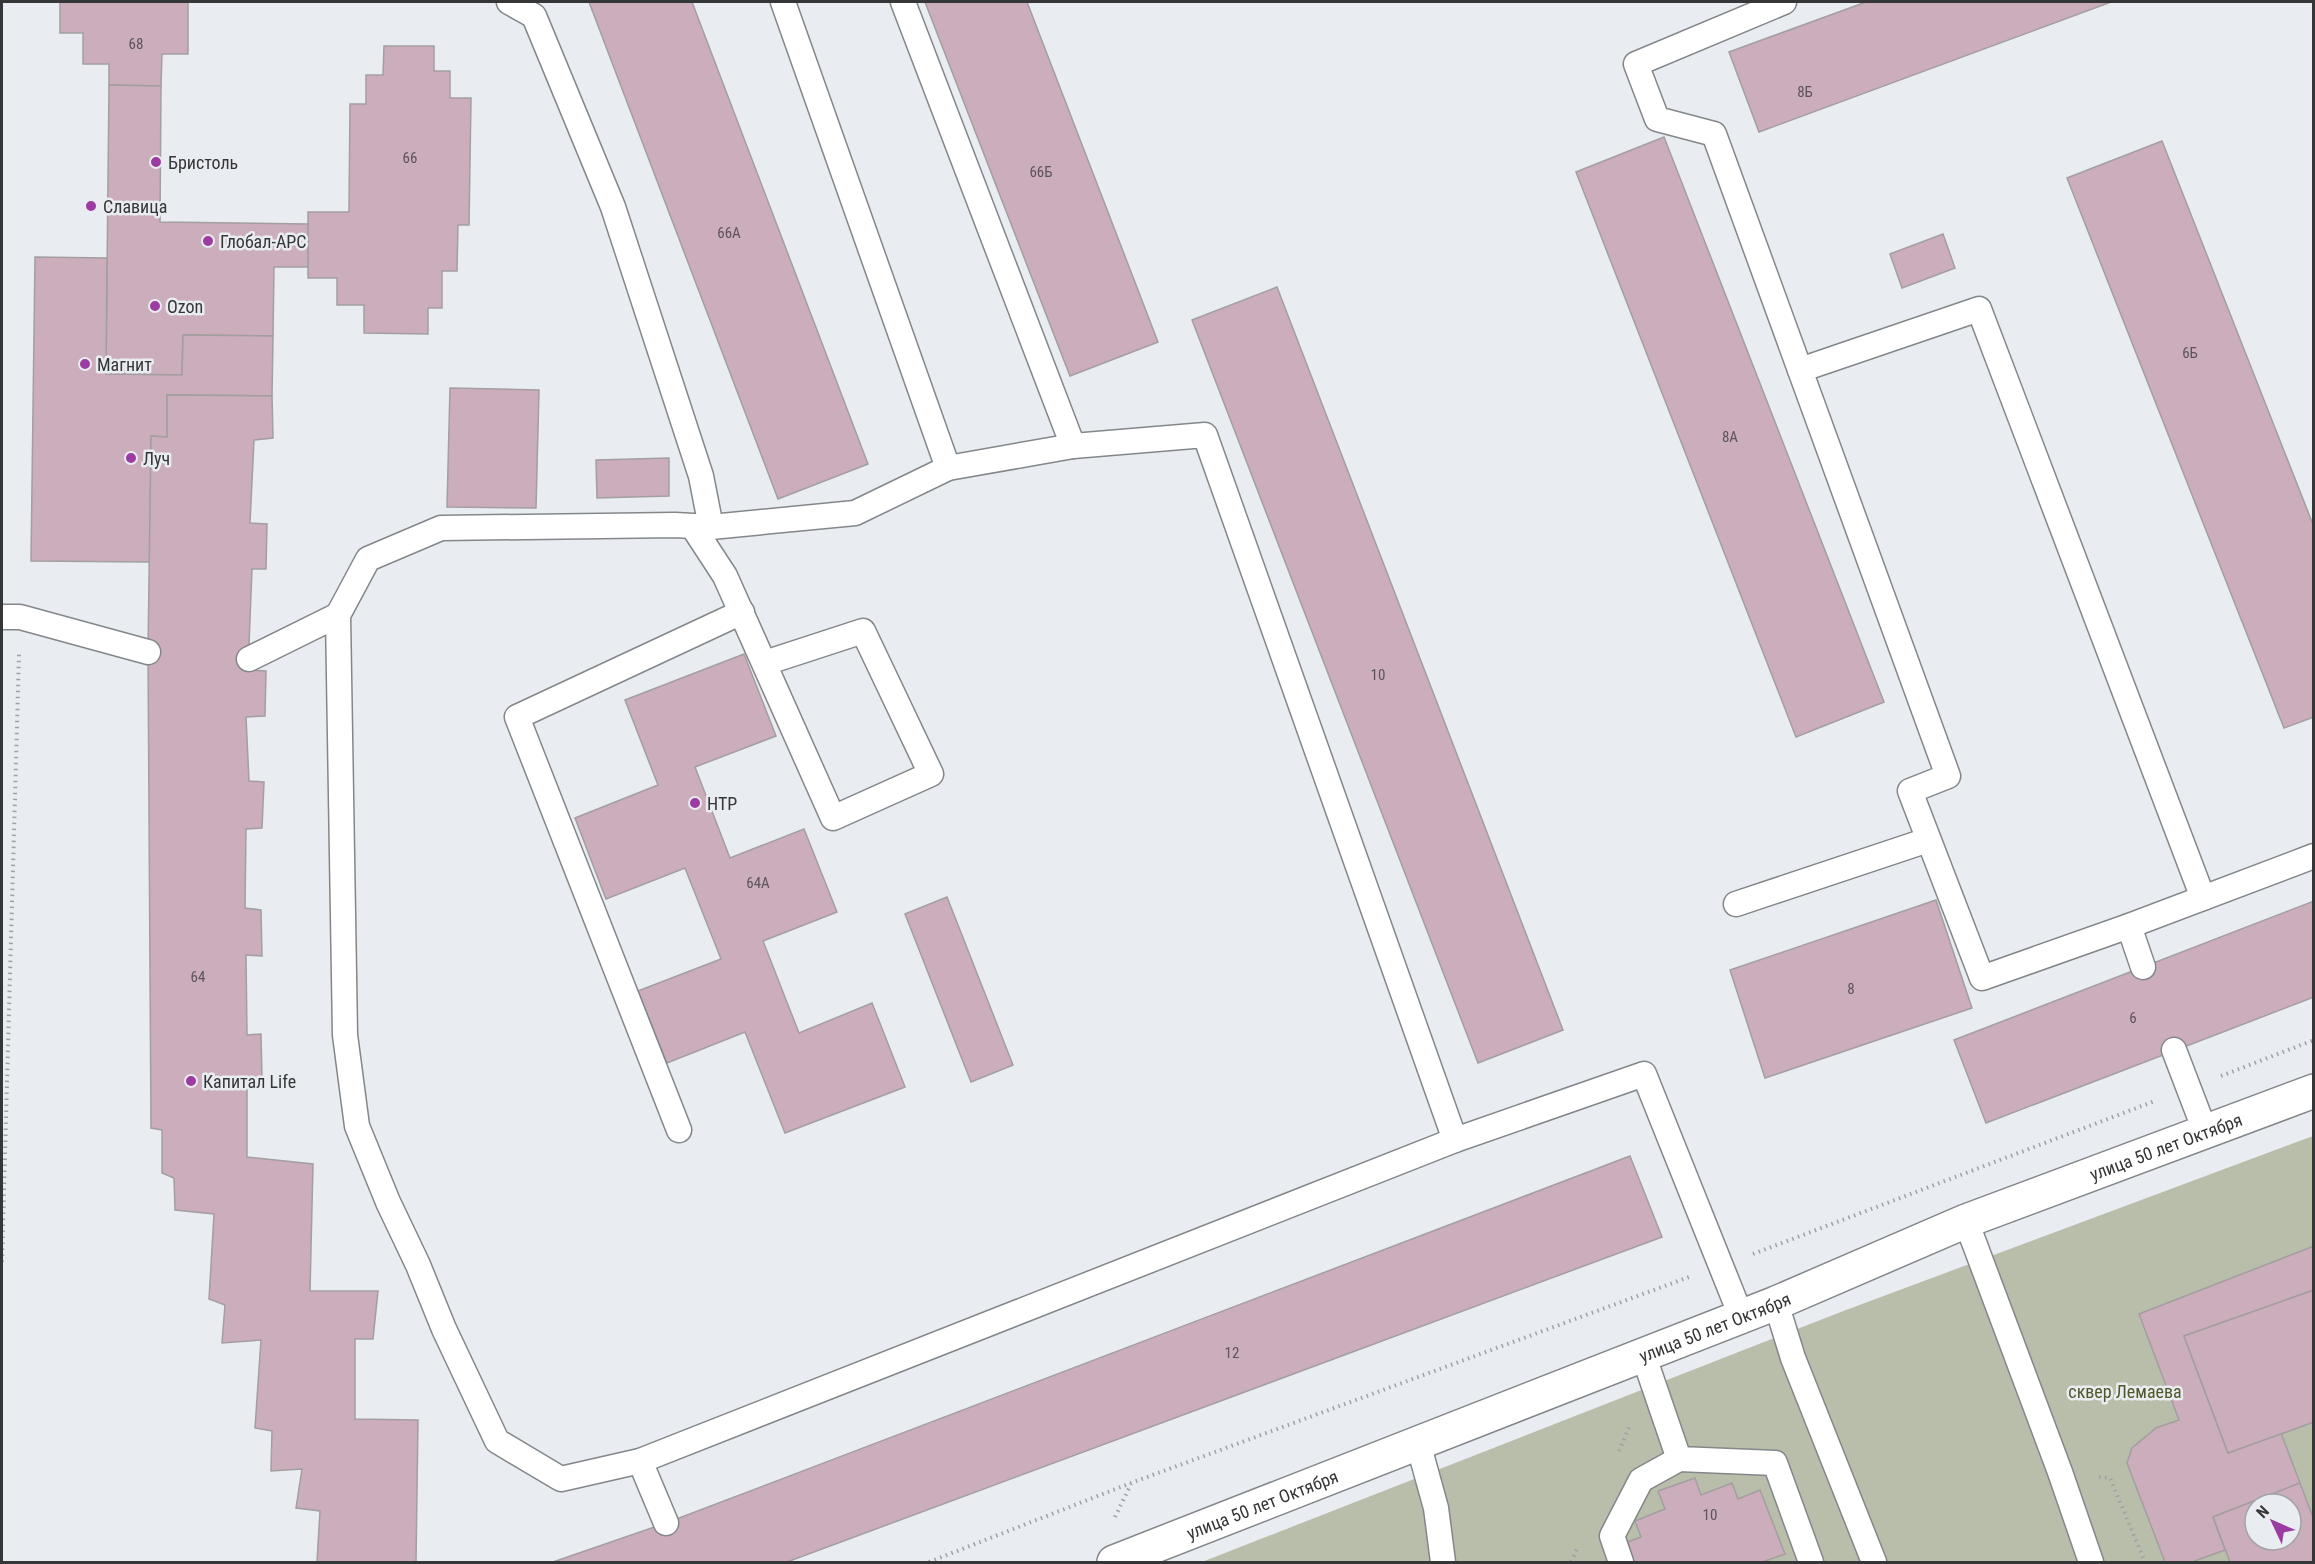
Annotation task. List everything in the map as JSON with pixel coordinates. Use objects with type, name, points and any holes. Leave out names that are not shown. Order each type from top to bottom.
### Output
[{"type":"street","name":"улица 50 лет Октября","points":[[1114,1563],[1776,1303],[1966,1221],[2313,1091]]},
{"type":"lane","points":[[509,2],[534,16],[613,207],[701,476],[702,527],[833,818],[931,774],[863,631],[765,663]]},
{"type":"lane","points":[[783,2],[948,468]]},
{"type":"lane","points":[[903,2],[1073,446]]},
{"type":"lane","points":[[1784,2],[1636,64],[1657,119],[1714,134],[1948,776],[1910,791],[1982,978],[2129,926],[2313,856]]},
{"type":"lane","points":[[1800,370],[1979,309],[2203,898]]},
{"type":"lane","points":[[1455,1140],[1205,435],[1073,446],[948,468],[855,513],[702,527],[441,528],[368,559],[338,615],[345,1035],[357,1126],[444,1329],[496,1441],[561,1479],[640,1461],[1455,1140],[1644,1074],[1741,1316]]},
{"type":"lane","points":[[679,1130],[517,717],[742,612]]},
{"type":"lane","points":[[249,659],[338,615]]},
{"type":"lane","points":[[11,617],[148,652]]},
{"type":"lane","points":[[1736,904],[1928,840]]},
{"type":"lane","points":[[2129,926],[2143,966]]},
{"type":"lane","points":[[2174,1050],[2205,1131]]},
{"type":"lane","points":[[1966,1221],[2060,1472],[2091,1563]]},
{"type":"lane","points":[[1776,1303],[1793,1358],[1874,1563]]},
{"type":"lane","points":[[1643,1354],[1679,1459]]},
{"type":"lane","points":[[1418,1443],[1436,1508],[1443,1563]]},
{"type":"lane","points":[[1621,1563],[1611,1536],[1641,1480],[1679,1459],[1775,1463],[1811,1563]]},
{"type":"lane","points":[[640,1461],[666,1523]]},
{"type":"path","points":[[2,1262],[11,617]]},
{"type":"path","points":[[2215,1078],[2313,1040]]},
{"type":"path","points":[[929,1563],[1143,1479],[1720,1266],[2160,1099]]},
{"type":"path","points":[[2060,1472],[2110,1478],[2145,1563]]},
{"type":"green space","name":"сквер Лемаева","points":[[2313,1136],[2313,1562],[1202,1562],[1846,1310]]},
{"type":"building","points":[[60,2],[188,2],[188,54],[162,54],[161,86],[109,85],[109,64],[83,64],[83,33],[60,33]]},
{"type":"building","points":[[589,2],[692,2],[868,464],[778,499]]},
{"type":"building","points":[[925,2],[1027,2],[1158,342],[1070,376]]},
{"type":"building","points":[[1866,2],[2111,2],[1759,132],[1729,52]]},
{"type":"building","points":[[384,46],[434,46],[434,71],[450,71],[450,98],[471,98],[469,225],[458,225],[457,271],[442,271],[442,308],[428,308],[428,334],[364,333],[364,305],[337,305],[337,278],[308,278],[308,212],[349,212],[350,104],[366,104],[366,75],[383,75]]},
{"type":"building","name":"Глобал-АРС","points":[[109,85],[161,86],[160,222],[308,224],[308,267],[274,267],[273,336],[183,335],[182,375],[106,374]]},
{"type":"building","points":[[1664,137],[1884,702],[1796,737],[1576,172]]},
{"type":"building","points":[[2162,141],[2314,527],[2314,717],[2284,728],[2067,178]]},
{"type":"building","points":[[1943,234],[1955,268],[1902,288],[1890,254]]},
{"type":"building","points":[[35,257],[107,258],[106,374],[182,375],[183,335],[273,336],[272,396],[167,395],[167,437],[151,436],[150,562],[31,561]]},
{"type":"building","points":[[1277,287],[1563,1030],[1478,1063],[1192,320]]},
{"type":"building","points":[[450,388],[539,390],[536,508],[447,507]]},
{"type":"building","points":[[167,395],[272,396],[273,438],[254,440],[250,523],[267,524],[266,569],[252,569],[248,670],[266,671],[265,716],[246,717],[249,781],[264,782],[262,828],[246,829],[245,908],[261,910],[262,956],[246,955],[247,1035],[261,1034],[262,1078],[247,1082],[247,1157],[313,1164],[310,1291],[378,1291],[373,1339],[355,1339],[355,1419],[418,1420],[416,1562],[317,1562],[320,1511],[296,1508],[302,1469],[271,1471],[272,1431],[255,1428],[261,1340],[222,1343],[225,1305],[209,1299],[214,1214],[175,1210],[174,1178],[162,1173],[162,1130],[151,1128],[148,652],[151,436],[167,437]]},
{"type":"building","points":[[669,458],[669,496],[597,498],[596,460]]},
{"type":"building","points":[[744,654],[776,736],[695,767],[730,858],[804,829],[837,912],[763,941],[799,1033],[872,1003],[905,1087],[785,1133],[745,1032],[667,1063],[638,991],[721,959],[685,868],[606,899],[575,818],[658,785],[625,700]]},
{"type":"building","points":[[947,897],[1013,1065],[971,1082],[905,914]]},
{"type":"building","points":[[1936,900],[1972,1008],[1765,1078],[1730,970]]},
{"type":"building","points":[[2314,901],[2314,997],[1986,1123],[1954,1040]]},
{"type":"building","points":[[1630,1156],[1662,1237],[787,1562],[553,1562],[666,1523]]},
{"type":"building","points":[[2314,1246],[2314,1290],[2184,1336],[2228,1453],[2281,1433],[2300,1483],[2277,1492],[2243,1492],[2243,1505],[2213,1517],[2225,1550],[2192,1562],[2165,1562],[2127,1463],[2132,1448],[2156,1428],[2179,1420],[2139,1314]]},
{"type":"building","points":[[2314,1290],[2314,1422],[2228,1453],[2184,1336]]},
{"type":"building","points":[[1695,1478],[1701,1495],[1732,1483],[1738,1499],[1760,1490],[1785,1554],[1762,1562],[1632,1562],[1625,1543],[1641,1537],[1635,1521],[1665,1509],[1658,1491]]},
{"type":"building","points":[[2300,1483],[2314,1520],[2314,1562],[2230,1562],[2213,1517],[2243,1505],[2243,1552],[2303,1552],[2303,1492],[2277,1492]]},
{"type":"place","name":"Бристоль","points":[[156,162]]},
{"type":"place","name":"Славица","points":[[91,206]]},
{"type":"place","name":"Глобал-АРС","points":[[208,241]]},
{"type":"place","name":"Ozon","points":[[155,306]]},
{"type":"place","name":"Магнит","points":[[85,364]]},
{"type":"place","name":"Луч","points":[[131,458]]},
{"type":"place","name":"НТР","points":[[695,803]]},
{"type":"place","name":"Капитал Life","points":[[191,1081]]}]
